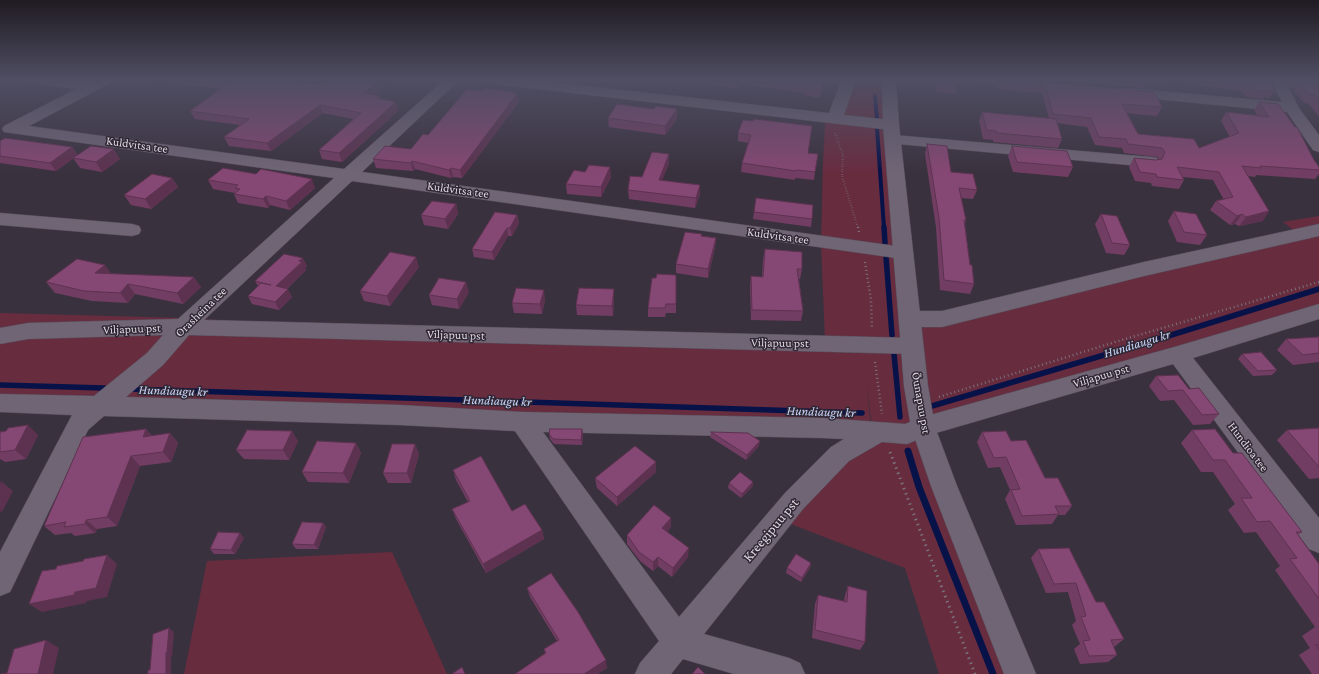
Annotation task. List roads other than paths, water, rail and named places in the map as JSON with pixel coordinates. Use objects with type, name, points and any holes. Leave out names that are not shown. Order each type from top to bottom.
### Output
[{"type":"street","points":[[6,131],[46,110]]},
{"type":"street","name":"Orasheina tee","points":[[0,582],[79,423],[98,405],[155,359],[183,327],[418,110]]},
{"type":"street","points":[[769,110],[835,118],[892,132],[1151,162]]},
{"type":"street","points":[[835,118],[838,110]]},
{"type":"street","name":"Õunapuu pst","points":[[891,110],[912,346],[923,426],[944,486],[1020,674]]},
{"type":"street","points":[[1294,110],[1319,147]]},
{"type":"street","name":"Kuldvitsa tee","points":[[6,131],[348,174],[903,253]]},
{"type":"street","points":[[0,220],[132,230]]},
{"type":"street","points":[[910,319],[942,319],[1144,269],[1319,230]]},
{"type":"street","name":"Viljapuu pst","points":[[0,403],[400,415],[522,422],[823,428],[907,434],[923,426],[1178,354],[1319,311]]},
{"type":"street","name":"Viljapuu pst","points":[[0,336],[28,332],[183,327],[912,346]]},
{"type":"street","name":"Hundioa tee","points":[[1178,354],[1319,540]]},
{"type":"street","points":[[522,422],[678,642],[789,674]]},
{"type":"street","name":"Kreegipuu pst","points":[[651,674],[794,501],[840,454],[880,433]]},
{"type":"waterway","points":[[876,110],[877,119]]},
{"type":"waterway","points":[[877,128],[884,228]]},
{"type":"waterway","points":[[884,227],[885,243]]},
{"type":"waterway","points":[[886,257],[892,335]]},
{"type":"waterway","name":"Hundiaugu kr","points":[[932,406],[1165,337],[1319,289]]},
{"type":"waterway","points":[[894,354],[900,417]]},
{"type":"waterway","name":"Hundiaugu kr","points":[[0,385],[104,388]]},
{"type":"waterway","name":"Hundiaugu kr","points":[[131,389],[862,413]]},
{"type":"waterway","points":[[908,451],[919,487],[993,674]]}]
